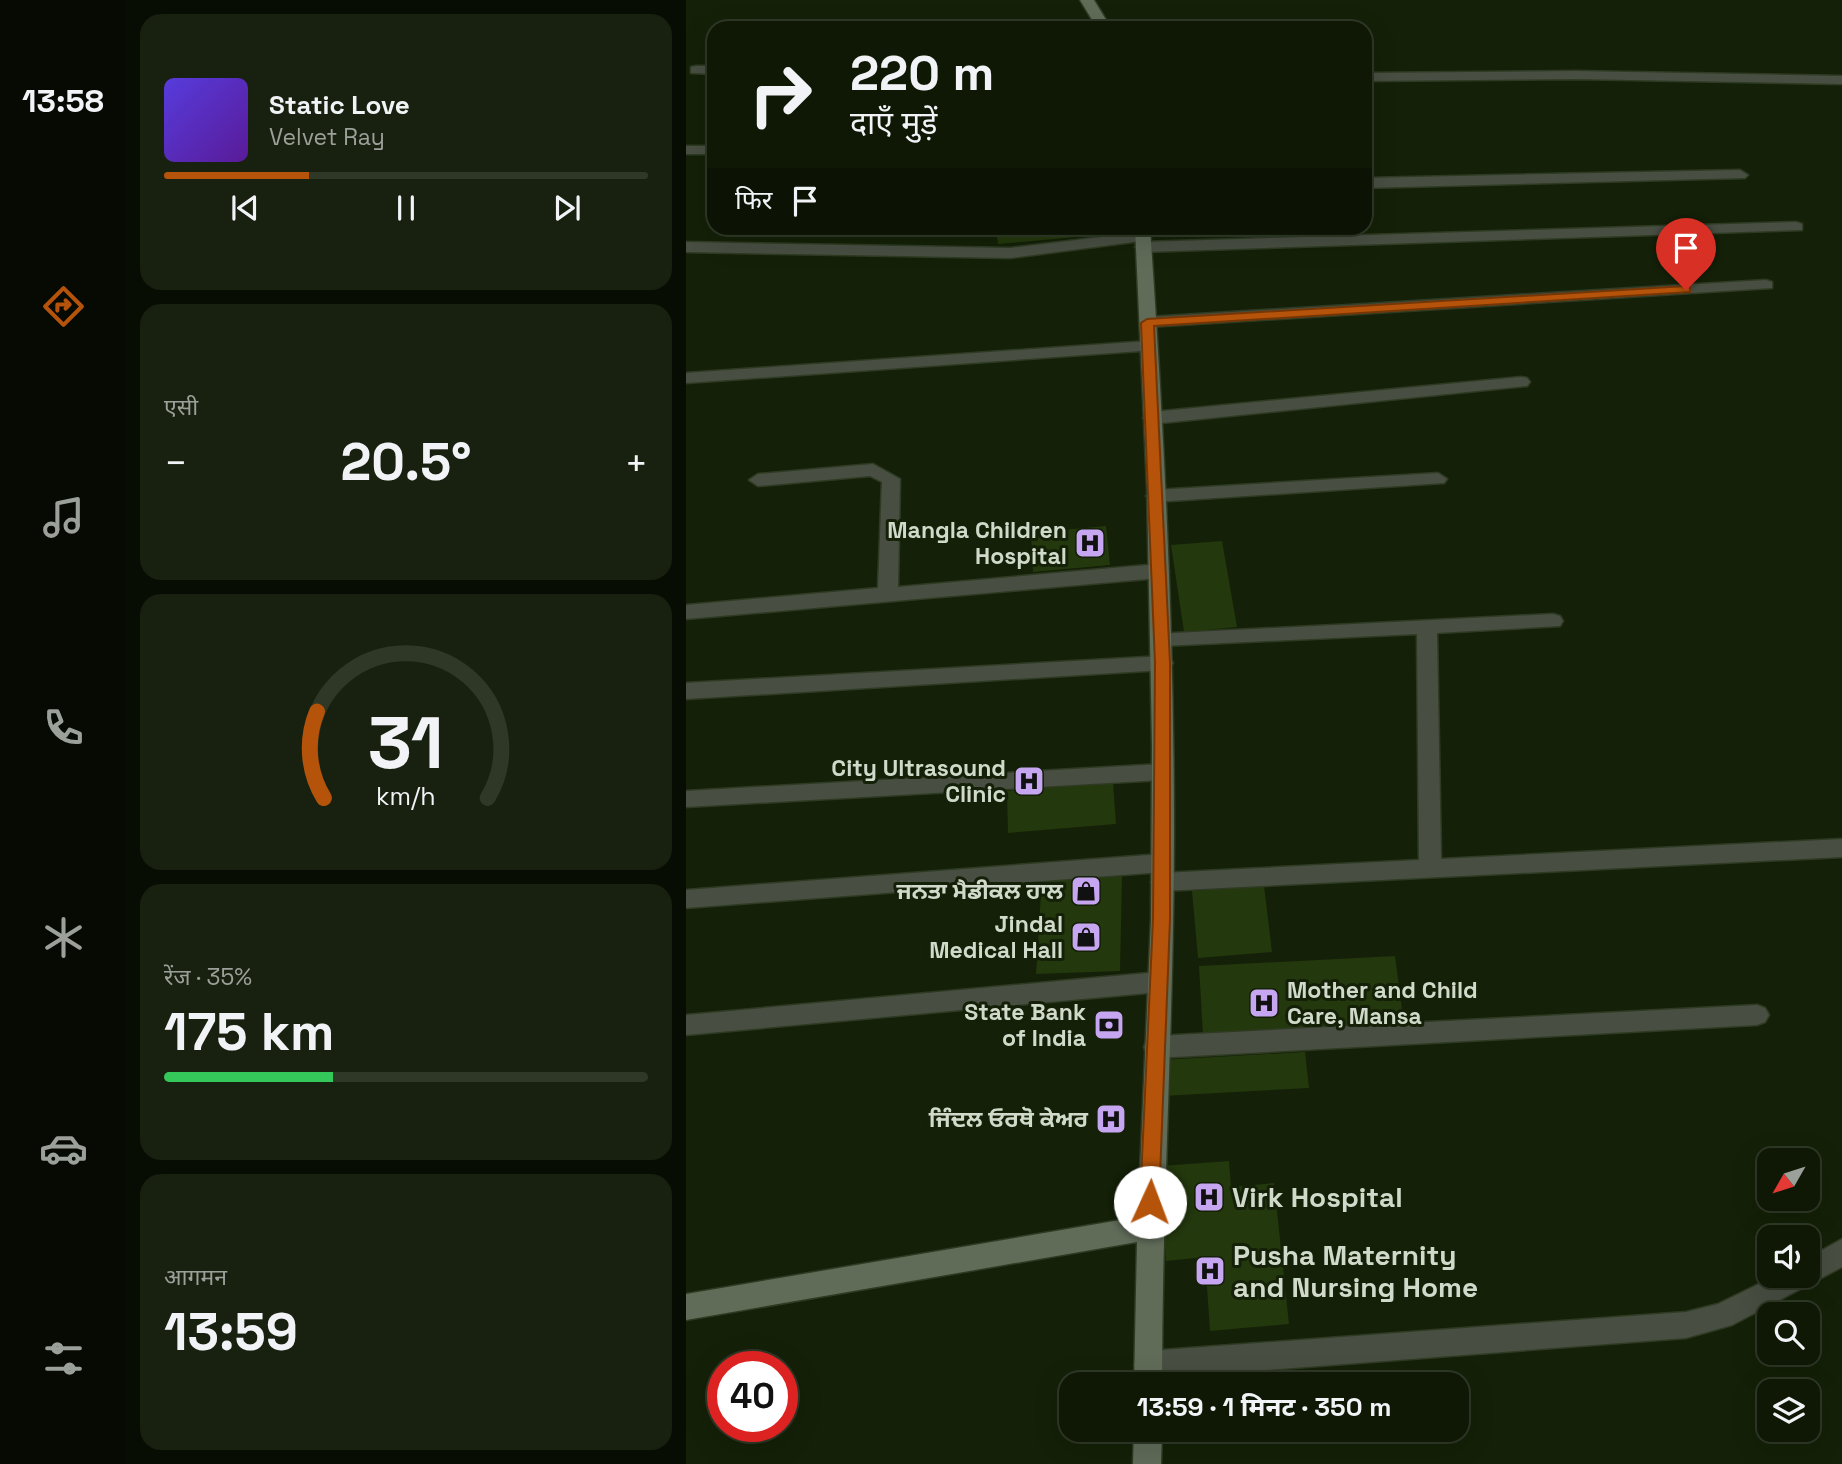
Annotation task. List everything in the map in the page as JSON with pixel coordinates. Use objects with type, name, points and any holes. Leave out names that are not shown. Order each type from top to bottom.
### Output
[{"type":"street","points":[[1087,0],[1100,21]]},
{"type":"street","points":[[696,70],[707,70]]},
{"type":"street","points":[[1372,77],[1576,75],[1842,80]]},
{"type":"street","points":[[686,150],[707,150]]},
{"type":"street","points":[[1372,183],[1740,174]]},
{"type":"street","points":[[1372,233],[1796,227]]},
{"type":"street","points":[[686,247],[1010,253],[1143,237],[1274,235]]},
{"type":"street","points":[[1143,237],[1163,663],[1162,872],[1148,1228],[1148,1372]]},
{"type":"street","points":[[1147,323],[1766,285]]},
{"type":"street","points":[[686,378],[1149,345]]},
{"type":"street","points":[[1152,418],[1521,382]]},
{"type":"street","points":[[758,480],[873,470],[891,479],[888,594]]},
{"type":"street","points":[[1155,496],[1438,479]]},
{"type":"street","points":[[686,612],[1159,571]]},
{"type":"street","points":[[1162,639],[1427,630],[1553,621]]},
{"type":"street","points":[[1427,630],[1430,869]]},
{"type":"street","points":[[686,691],[1163,663]]},
{"type":"street","points":[[686,799],[1162,772]]},
{"type":"street","points":[[686,899],[1162,872],[1430,869],[1842,848]]},
{"type":"street","points":[[686,1025],[1159,982]]},
{"type":"street","points":[[1156,1047],[1758,1015]]},
{"type":"street","points":[[686,1307],[1148,1228]]},
{"type":"street","points":[[1820,1265],[1842,1252]]},
{"type":"street","points":[[1180,1372],[1686,1325],[1722,1316],[1778,1288]]},
{"type":"street","points":[[1147,1442],[1147,1464]]},
{"type":"building","points":[[997,235],[1098,235],[998,244]]},
{"type":"building","points":[[1106,526],[1110,565],[1033,572],[1031,533]]},
{"type":"building","points":[[1222,541],[1237,627],[1184,632],[1171,545]]},
{"type":"building","points":[[1113,782],[1116,824],[1008,833],[1007,791]]},
{"type":"building","points":[[1122,876],[1120,971],[1036,974],[1042,878]]},
{"type":"building","points":[[1264,886],[1272,952],[1198,958],[1192,891]]},
{"type":"building","points":[[1395,956],[1404,1024],[1203,1035],[1199,966]]},
{"type":"building","points":[[1305,1052],[1309,1088],[1162,1096],[1161,1060]]},
{"type":"building","points":[[1229,1161],[1231,1187],[1274,1183],[1289,1324],[1210,1331],[1205,1257],[1166,1261],[1161,1166]]},
{"type":"place","name":"Mangla Children Hospital","points":[[1090,543]]},
{"type":"place","name":"City Ultrasound Clinic","points":[[1029,781]]},
{"type":"place","name":"ਜਨਤਾ ਮੈਡੀਕਲ ਹਾਲ","points":[[1086,891]]},
{"type":"place","name":"Jindal Medical Hall","points":[[1086,937]]},
{"type":"place","name":"Mother and Child Care, Mansa","points":[[1264,1003]]},
{"type":"place","name":"State Bank of India","points":[[1109,1025]]},
{"type":"place","name":"ਜਿੰਦਲ ਓਰਥੋ ਕੇਅਰ","points":[[1111,1119]]},
{"type":"place","name":"Virk Hospital","points":[[1209,1197]]},
{"type":"place","name":"Pusha Maternity and Nursing Home","points":[[1210,1271]]},
{"type":"route","points":[[1150,1202],[1162,919],[1163,663],[1147,323],[1686,290]]}]
